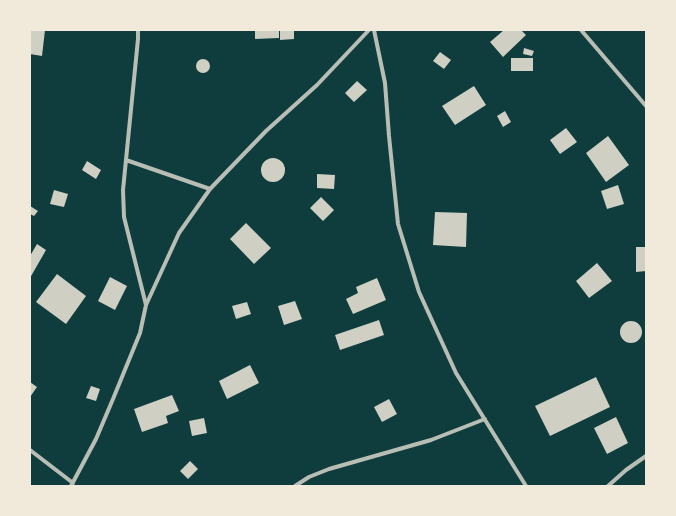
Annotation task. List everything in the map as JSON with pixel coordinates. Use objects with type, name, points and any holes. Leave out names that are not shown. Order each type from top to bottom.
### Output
[{"type":"street","points":[[138,30],[123,190],[124,217],[146,305]]},
{"type":"street","points":[[30,450],[72,484],[96,439],[140,333],[146,305],[178,232],[210,189],[266,132],[317,85],[368,30]]},
{"type":"street","points":[[374,30],[385,83],[388,136],[398,224],[419,292],[456,373],[526,486]]},
{"type":"street","points":[[581,30],[646,106]]},
{"type":"street","points":[[126,160],[210,189]]},
{"type":"street","points":[[295,486],[309,477],[329,469],[431,440],[485,419]]},
{"type":"street","points":[[608,486],[626,470],[646,456]]},
{"type":"building","points":[[30,30],[45,30],[42,56],[30,54]]},
{"type":"building","points":[[255,30],[279,30],[279,38],[255,39]]},
{"type":"building","points":[[280,30],[294,30],[294,39],[280,40]]},
{"type":"building","points":[[504,30],[521,30],[526,35],[503,57],[490,42]]},
{"type":"building","points":[[524,48],[534,51],[532,56],[523,54]]},
{"type":"building","points":[[440,52],[451,60],[444,69],[433,61]]},
{"type":"building","points":[[511,58],[533,58],[533,71],[511,71]]},
{"type":"building","points":[[200,59],[206,59],[210,63],[210,69],[206,73],[200,73],[196,69],[196,63]]},
{"type":"building","points":[[357,81],[367,90],[354,102],[345,93]]},
{"type":"building","points":[[474,86],[486,105],[455,125],[442,106]]},
{"type":"building","points":[[505,111],[511,122],[503,127],[497,116]]},
{"type":"building","points":[[566,128],[577,142],[560,154],[550,140]]},
{"type":"building","points":[[608,136],[629,165],[606,182],[586,153]]},
{"type":"building","points":[[273,158],[278,159],[284,165],[284,175],[278,181],[273,182],[268,181],[262,175],[261,170],[262,165],[268,159]]},
{"type":"building","points":[[87,161],[101,170],[96,179],[82,170]]},
{"type":"building","points":[[317,174],[335,175],[334,189],[317,188]]},
{"type":"building","points":[[618,185],[624,204],[607,209],[601,191]]},
{"type":"building","points":[[54,190],[68,194],[64,207],[50,204]]},
{"type":"building","points":[[321,197],[334,210],[323,221],[310,208]]},
{"type":"building","points":[[30,206],[38,211],[34,216],[30,214]]},
{"type":"building","points":[[435,212],[467,213],[466,247],[433,245]]},
{"type":"building","points":[[246,223],[271,248],[254,264],[230,239]]},
{"type":"building","points":[[37,244],[46,250],[30,278],[30,256]]},
{"type":"building","points":[[636,247],[646,247],[646,271],[636,272]]},
{"type":"building","points":[[597,263],[612,281],[589,298],[576,281]]},
{"type":"building","points":[[57,274],[86,296],[66,324],[36,302]]},
{"type":"building","points":[[110,277],[127,286],[115,310],[98,301]]},
{"type":"building","points":[[377,278],[386,300],[353,314],[346,299],[358,293],[356,287]]},
{"type":"building","points":[[295,301],[302,319],[284,325],[278,306]]},
{"type":"building","points":[[247,302],[251,314],[236,319],[232,306]]},
{"type":"building","points":[[379,320],[384,335],[340,350],[335,335]]},
{"type":"building","points":[[631,321],[639,324],[642,332],[639,340],[631,343],[623,340],[620,332],[623,324]]},
{"type":"building","points":[[250,365],[259,383],[227,399],[219,381]]},
{"type":"building","points":[[596,377],[610,407],[550,436],[535,406]]},
{"type":"building","points":[[30,382],[37,387],[30,397]]},
{"type":"building","points":[[91,386],[100,389],[96,401],[86,398]]},
{"type":"building","points":[[172,395],[179,411],[166,416],[168,423],[142,432],[134,409]]},
{"type":"building","points":[[389,399],[397,414],[382,422],[374,407]]},
{"type":"building","points":[[616,417],[628,443],[607,454],[594,428]]},
{"type":"building","points":[[204,418],[207,433],[192,436],[189,421]]},
{"type":"building","points":[[190,461],[198,469],[188,479],[180,471]]}]
